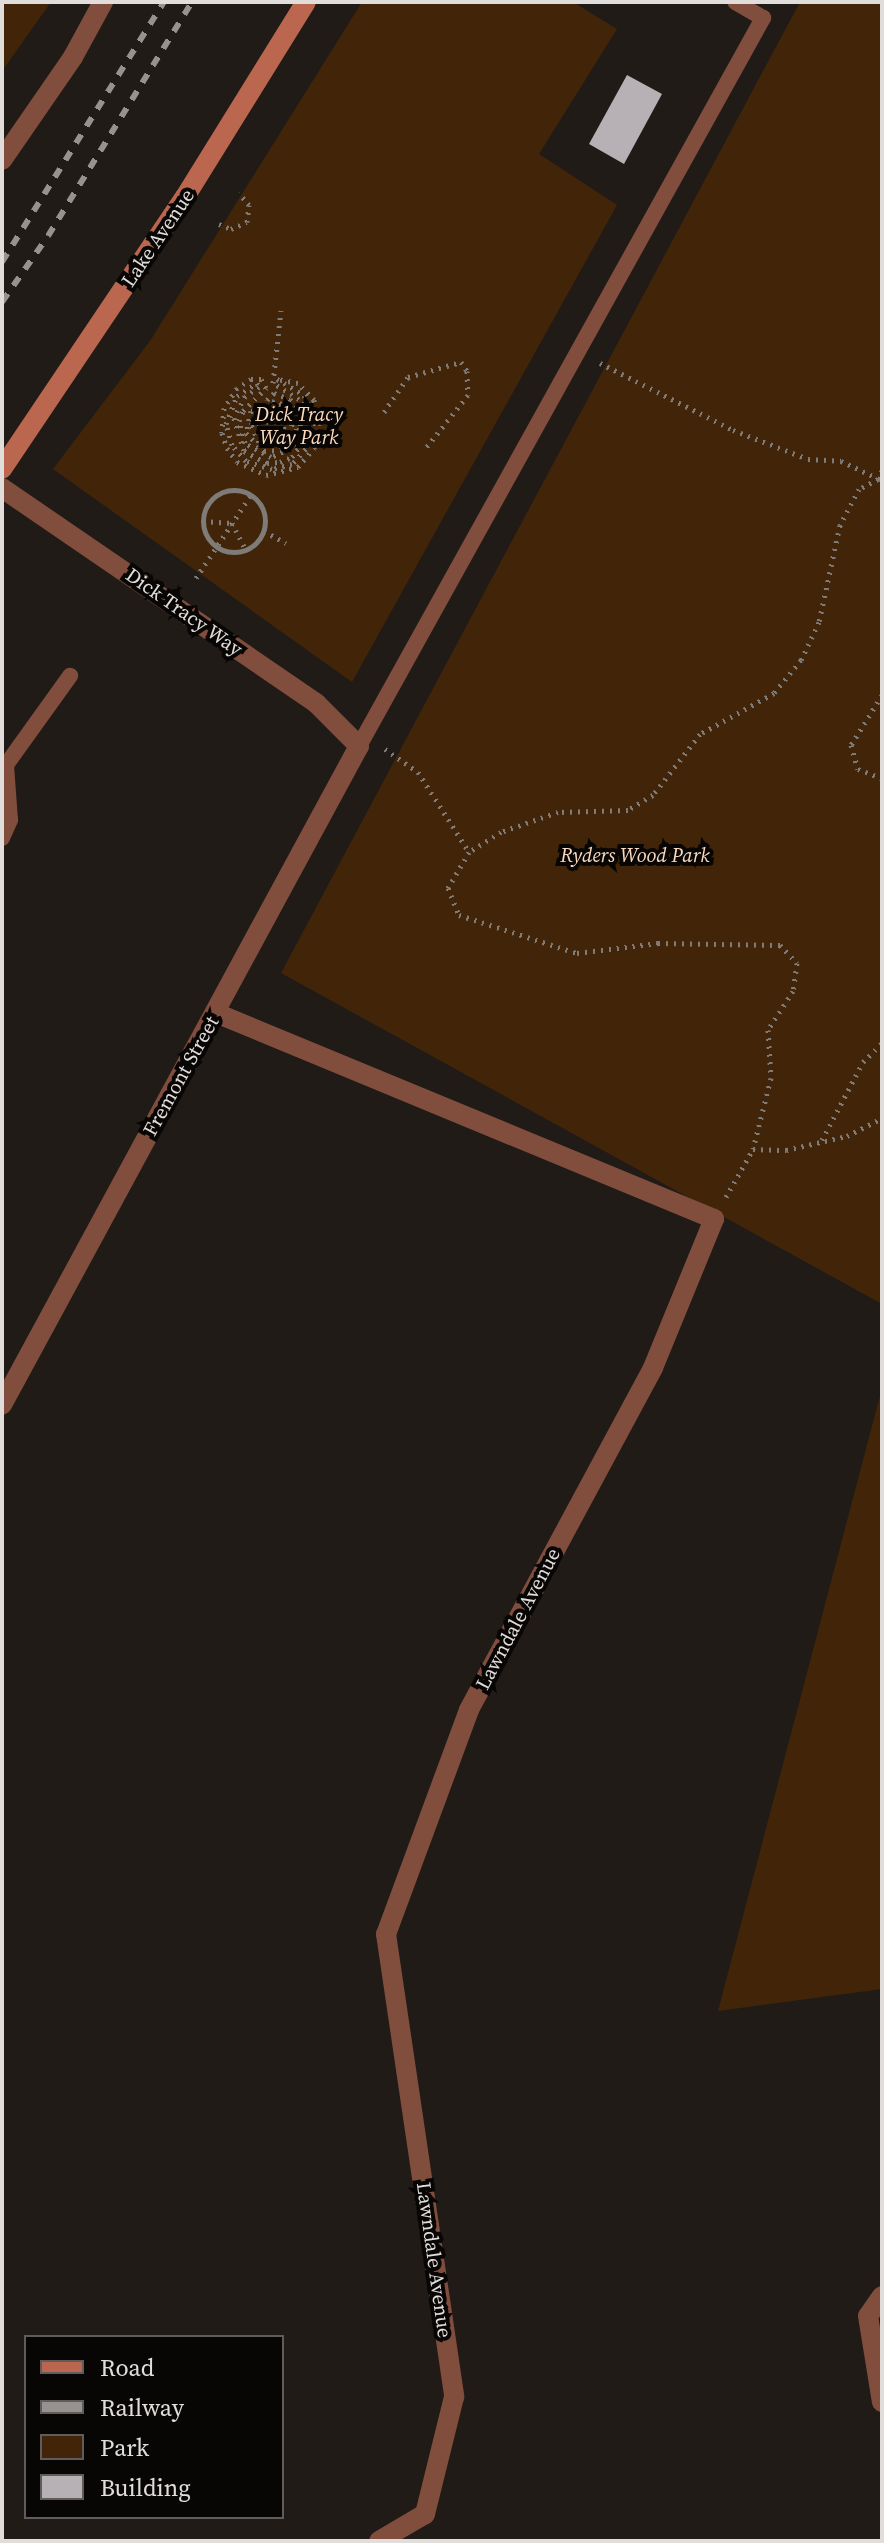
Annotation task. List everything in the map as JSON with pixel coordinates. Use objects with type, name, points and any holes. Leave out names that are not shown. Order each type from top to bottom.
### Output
[{"type":"street","points":[[2,160],[73,57],[103,2]]},
{"type":"street","name":"Lake Avenue","points":[[2,469],[185,197],[306,2]]},
{"type":"street","name":"Dick Tracy Way","points":[[2,488],[316,703],[363,739]]},
{"type":"street","name":"Fremont Street","points":[[2,1405],[363,739]]},
{"type":"street","points":[[216,1013],[714,1219]]},
{"type":"street","name":"Lawndale Avenue","points":[[379,2541],[425,2514],[454,2397],[386,1934],[469,1710],[653,1368],[714,1219]]},
{"type":"street","points":[[882,2296],[868,2316],[882,2402]]},
{"type":"lane","points":[[735,2],[763,18]]},
{"type":"lane","points":[[363,739],[771,2]]},
{"type":"lane","points":[[2,838],[10,820],[4,764],[70,676]]},
{"type":"path","points":[[219,224],[231,229],[247,222],[249,205],[239,193]]},
{"type":"path","points":[[269,423],[260,411],[248,413],[250,441],[273,452],[289,445],[297,421],[281,402],[272,401],[290,417],[291,431],[284,442],[265,446],[254,438],[251,425],[257,415],[264,438],[281,436],[285,423],[268,408],[267,400],[274,393],[290,399],[302,416],[297,445],[271,457],[245,443],[239,421],[243,411],[266,388],[261,379],[251,379],[237,388],[224,408],[222,433],[227,448],[237,462],[266,475],[298,467],[314,448],[321,425],[314,400],[298,383],[277,379],[304,395],[314,415],[311,443],[292,464],[272,469],[246,461],[235,452],[226,424],[237,396],[257,383],[234,418],[244,451],[267,463],[280,462],[292,457],[307,436],[307,411],[299,399],[273,383],[281,310]]},
{"type":"path","points":[[594,360],[733,430],[808,459],[841,461],[880,478]]},
{"type":"path","points":[[384,412],[408,377],[461,362],[467,371],[468,395],[425,449]]},
{"type":"path","points":[[714,1219],[753,1149],[771,1078],[768,1030],[793,991],[797,963],[780,945],[658,943],[577,953],[534,935],[488,927],[459,915],[448,888],[469,852],[501,832],[558,812],[628,810],[653,795],[700,734],[774,693],[801,660],[819,622],[840,525],[859,489],[880,478],[882,471]]},
{"type":"path","points":[[221,493],[251,495],[263,510],[264,531],[246,550],[232,553],[217,547],[207,537],[203,521],[205,507],[221,493]]},
{"type":"path","points":[[196,578],[251,495]]},
{"type":"path","points":[[203,521],[232,523]]},
{"type":"path","points":[[232,523],[246,550]]},
{"type":"path","points":[[264,531],[286,543]]},
{"type":"path","points":[[882,695],[851,745],[858,769],[882,778]]},
{"type":"path","points":[[363,739],[418,772],[469,852]]},
{"type":"path","points":[[822,1141],[863,1062],[882,1043]]},
{"type":"path","points":[[753,1149],[786,1150],[847,1136],[882,1118]]},
{"type":"green space","points":[[2,2],[51,2],[2,71]]},
{"type":"green space","name":"Dick Tracy Way Park","points":[[362,2],[573,2],[617,29],[539,154],[617,205],[352,682],[53,469],[150,341]]},
{"type":"green space","name":"Ryders Wood Park","points":[[800,2],[882,2],[882,1304],[281,973]]},
{"type":"green space","points":[[882,1388],[882,1989],[718,2011]]},
{"type":"building","points":[[627,75],[662,94],[624,164],[589,144]]},
{"type":"railway","points":[[2,262],[164,2]]},
{"type":"railway","points":[[2,302],[48,236],[192,2]]}]
